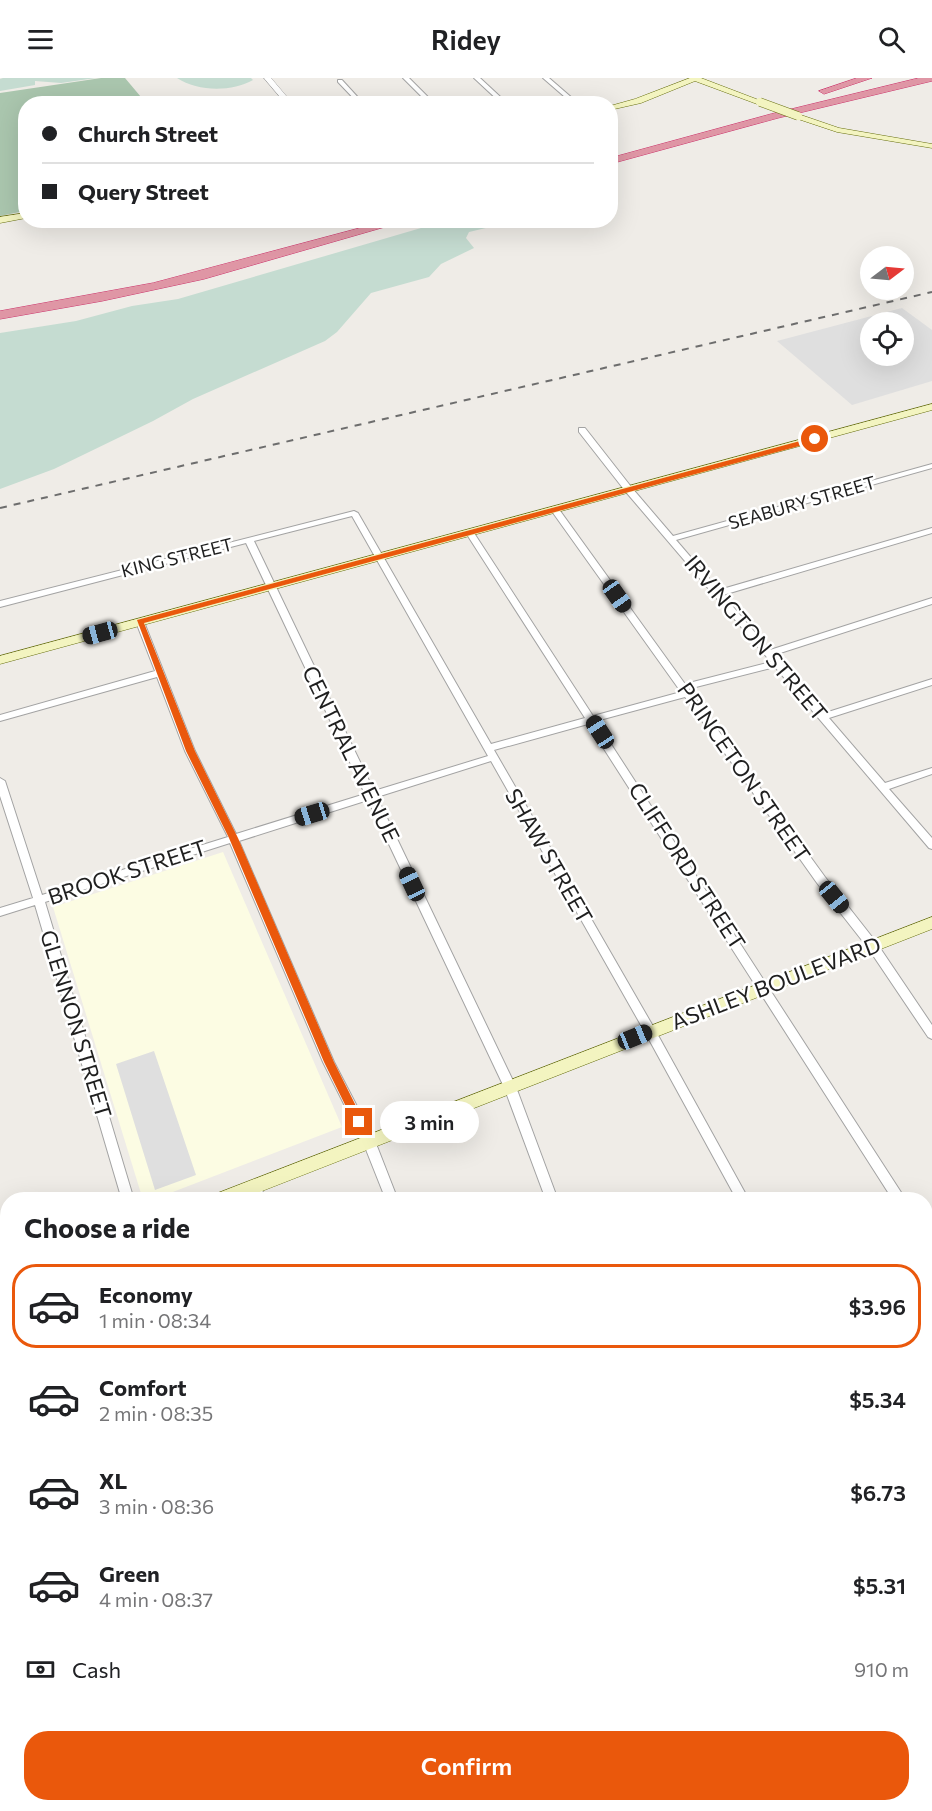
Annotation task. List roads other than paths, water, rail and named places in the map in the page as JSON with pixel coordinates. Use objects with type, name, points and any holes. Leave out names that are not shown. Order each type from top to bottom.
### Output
[{"type":"highway","points":[[804,98],[867,78]]},
{"type":"highway","points":[[618,148],[804,98],[889,78]]},
{"type":"highway","points":[[618,159],[822,104],[932,78]]},
{"type":"highway","points":[[822,104],[897,90],[932,88]]},
{"type":"highway","points":[[0,303],[74,292],[168,272],[331,228]]},
{"type":"highway","points":[[0,315],[85,302],[168,285],[375,228]]},
{"type":"main road","points":[[618,105],[695,78],[837,130],[932,146]]},
{"type":"main road","points":[[669,89],[696,86],[722,88]]},
{"type":"main road","points":[[0,220],[18,217]]},
{"type":"main road","points":[[0,660],[932,407]]},
{"type":"main road","name":"ASHLEY BOULEVARD","points":[[259,1192],[369,1142],[932,923]]},
{"type":"street","points":[[406,78],[425,96]]},
{"type":"street","points":[[477,78],[497,96]]},
{"type":"street","points":[[546,78],[567,96]]},
{"type":"street","points":[[268,80],[283,96]]},
{"type":"street","points":[[340,81],[354,96]]},
{"type":"street","name":"IRVINGTON STREET","points":[[582,430],[629,490],[932,845]]},
{"type":"street","name":"SEABURY STREET","points":[[671,539],[932,466]]},
{"type":"street","name":"PRINCETON STREET","points":[[555,510],[821,880],[872,945],[932,1034]]},
{"type":"street","name":"KING STREET","points":[[0,604],[354,513]]},
{"type":"street","name":"SHAW STREET","points":[[354,513],[650,1031],[739,1192]]},
{"type":"street","points":[[718,593],[932,530]]},
{"type":"street","name":"CLIFFORD STREET","points":[[470,533],[765,987],[895,1192]]},
{"type":"street","name":"CENTRAL AVENUE","points":[[249,540],[510,1087],[549,1192]]},
{"type":"street","points":[[770,653],[932,601]]},
{"type":"street","points":[[140,622],[190,751],[233,838],[329,1062],[369,1142],[389,1192]]},
{"type":"street","name":"BROOK STREET","points":[[0,912],[372,796],[591,719],[779,663]]},
{"type":"street","points":[[0,718],[159,674]]},
{"type":"street","points":[[823,717],[932,682]]},
{"type":"street","points":[[884,787],[932,771]]},
{"type":"street","name":"GLENNON STREET","points":[[0,781],[39,900],[126,1192]]},
{"type":"railway","points":[[0,508],[932,292]]}]
